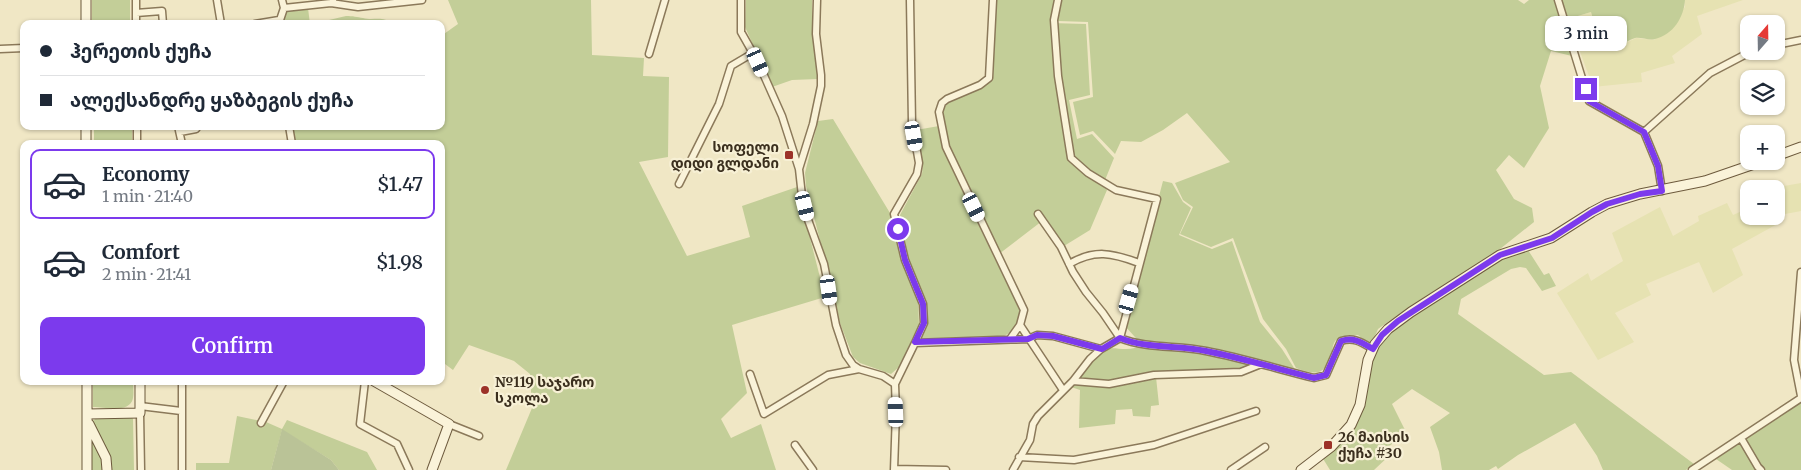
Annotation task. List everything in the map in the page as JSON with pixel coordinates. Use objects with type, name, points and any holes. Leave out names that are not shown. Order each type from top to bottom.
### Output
[{"type":"street","points":[[86,0],[86,20]]},
{"type":"street","points":[[136,0],[136,20]]},
{"type":"street","points":[[217,0],[220,20]]},
{"type":"street","points":[[280,20],[284,8],[282,0]]},
{"type":"street","points":[[284,8],[333,2],[358,7],[422,0]]},
{"type":"street","points":[[649,54],[665,0]]},
{"type":"street","points":[[741,0],[741,32],[753,53],[782,116],[799,169],[802,196],[827,276],[836,325],[849,360],[859,369],[882,376],[895,384]]},
{"type":"street","points":[[910,0],[912,122],[919,163],[917,174],[894,214],[905,260],[923,304],[924,323],[895,384],[894,470],[946,470]]},
{"type":"street","points":[[993,0],[989,78],[980,85],[947,99],[942,103],[938,112],[946,147],[1024,310],[1020,325],[1010,339]]},
{"type":"street","points":[[1013,470],[1030,440],[1035,419],[1073,381],[1090,358],[1120,338],[1157,199],[1116,190],[1088,173],[1070,158],[1058,76],[1054,20],[1058,0]]},
{"type":"street","points":[[1558,0],[1589,101],[1644,132],[1658,166],[1662,191]]},
{"type":"street","points":[[799,169],[821,86],[822,75],[816,34],[818,1]]},
{"type":"street","points":[[136,13],[162,11],[163,20]]},
{"type":"street","points":[[1785,43],[1801,40]]},
{"type":"street","points":[[0,49],[20,48]]},
{"type":"street","points":[[680,184],[719,104],[731,66],[753,53]]},
{"type":"street","points":[[1644,132],[1710,73],[1740,57]]},
{"type":"street","points":[[1785,153],[1801,147]]},
{"type":"street","points":[[1301,470],[1331,447],[1351,425],[1361,400],[1368,360],[1382,335],[1398,321],[1500,255],[1552,238],[1607,204],[1640,194],[1705,181],[1740,169]]},
{"type":"street","points":[[1038,214],[1061,247],[1086,292],[1120,338],[1135,344],[1206,351],[1314,378],[1326,375],[1341,341],[1348,339],[1358,340],[1373,349]]},
{"type":"street","points":[[1069,264],[1081,257],[1096,254],[1117,255],[1139,263]]},
{"type":"street","points":[[1692,470],[1801,397],[1794,360],[1801,272]]},
{"type":"street","points":[[1020,325],[1063,390]]},
{"type":"street","points":[[915,342],[1028,339],[1037,335],[1053,336],[1102,349]]},
{"type":"street","points":[[1073,381],[1109,384],[1154,375],[1241,372],[1261,364]]},
{"type":"street","points":[[750,374],[764,414],[828,375],[859,369]]},
{"type":"street","points":[[87,385],[87,470]]},
{"type":"street","points":[[140,385],[141,470]]},
{"type":"street","points":[[182,385],[182,470]]},
{"type":"street","points":[[261,423],[282,385]]},
{"type":"street","points":[[365,385],[360,424],[397,444],[409,470]]},
{"type":"street","points":[[381,385],[449,424],[479,436]]},
{"type":"street","points":[[88,418],[140,409],[181,411]]},
{"type":"street","points":[[1019,457],[1074,460],[1154,445],[1256,411]]},
{"type":"street","points":[[88,418],[106,458],[107,470]]},
{"type":"street","points":[[433,469],[449,424]]},
{"type":"street","points":[[1741,438],[1761,470]]},
{"type":"street","points":[[795,445],[813,470]]},
{"type":"street","points":[[1231,470],[1266,448]]},
{"type":"shaded area","points":[[1685,0],[1743,0],[1697,16],[1702,34],[1672,56],[1675,63],[1641,73],[1642,82],[1593,87],[1568,19],[1591,12],[1593,23],[1608,43],[1617,47],[1636,38],[1654,40],[1685,7]]},
{"type":"shaded area","points":[[1801,183],[1801,211],[1785,214],[1785,186]]},
{"type":"shaded area","points":[[1727,203],[1733,215],[1740,212],[1740,225],[1776,225],[1732,249],[1743,275],[1713,293],[1699,262],[1646,284],[1651,295],[1615,313],[1634,342],[1598,360],[1557,293],[1588,273],[1591,281],[1623,261],[1612,233],[1660,207],[1673,236],[1699,221],[1698,216]]},
{"type":"green space","points":[[92,0],[130,0],[130,20],[92,20]]},
{"type":"green space","points":[[448,0],[591,0],[592,55],[644,58],[643,76],[669,77],[668,157],[639,162],[687,256],[750,237],[742,206],[797,187],[825,297],[732,325],[747,393],[721,419],[731,438],[761,424],[776,470],[506,470],[532,408],[530,374],[514,361],[469,345],[453,370],[445,364],[445,140],[295,140],[294,130],[445,130],[445,33],[458,24]]},
{"type":"green space","points":[[746,0],[812,0],[812,28],[818,65],[818,79],[792,80],[772,87],[745,27]]},
{"type":"green space","points":[[996,0],[1054,0],[1050,23],[1086,24],[1090,95],[1069,100],[1077,139],[1092,134],[1114,158],[1103,185],[1107,190],[1090,230],[1064,246],[1046,218],[999,254],[948,147],[941,113],[947,102],[993,80]]},
{"type":"green space","points":[[1062,0],[1518,0],[1524,4],[1529,0],[1685,0],[1680,19],[1667,34],[1653,39],[1635,38],[1617,47],[1607,41],[1600,32],[1594,23],[1591,12],[1562,19],[1572,56],[1551,51],[1540,86],[1549,128],[1524,168],[1509,155],[1496,170],[1514,199],[1532,208],[1534,222],[1500,249],[1378,329],[1371,346],[1358,335],[1343,336],[1337,339],[1327,365],[1320,372],[1315,373],[1296,368],[1286,349],[1263,319],[1233,238],[1211,247],[1180,234],[1193,207],[1183,200],[1175,183],[1230,162],[1187,113],[1163,130],[1141,142],[1121,141],[1115,154],[1093,131],[1080,135],[1073,102],[1093,97],[1088,22],[1058,21]]},
{"type":"green space","points":[[308,8],[310,20],[284,20],[286,12]]},
{"type":"green space","points":[[346,16],[385,20],[329,20]]},
{"type":"green space","points":[[833,119],[890,213],[899,253],[918,300],[919,325],[899,367],[891,374],[860,363],[853,357],[840,323],[806,186],[805,173],[818,121]]},
{"type":"green space","points":[[939,126],[950,165],[1020,311],[1016,326],[1004,336],[920,339],[928,322],[925,299],[909,263],[900,215],[922,174],[923,164],[916,130]]},
{"type":"green space","points":[[94,130],[132,130],[132,140],[94,140]]},
{"type":"green space","points":[[1163,181],[1172,183],[1183,202],[1191,208],[1179,235],[1212,249],[1232,241],[1260,322],[1282,349],[1296,371],[1293,376],[1262,368],[1226,376],[1171,371],[1156,377],[1159,405],[1151,406],[1150,417],[1133,416],[1132,409],[1116,410],[1115,424],[1079,428],[1080,390],[1068,386],[1098,352],[1109,348],[1128,349],[1143,346],[1125,326]]},
{"type":"green space","points":[[1528,250],[1544,275],[1549,273],[1556,286],[1542,291],[1526,268],[1511,269],[1461,299],[1458,314],[1544,375],[1571,372],[1694,464],[1686,470],[1603,470],[1597,456],[1575,423],[1518,455],[1498,469],[1496,466],[1489,470],[1442,470],[1439,452],[1430,427],[1450,413],[1412,389],[1392,404],[1407,434],[1389,446],[1391,454],[1374,470],[1330,470],[1322,457],[1343,439],[1378,345],[1390,331],[1506,256]]},
{"type":"green space","points":[[93,385],[133,385],[131,403],[127,406],[122,408],[93,407]]},
{"type":"green space","points":[[1801,402],[1801,470],[1732,470],[1716,459]]},
{"type":"green space","points":[[237,416],[266,422],[282,429],[287,420],[367,452],[377,470],[339,470],[331,460],[282,430],[271,470],[196,470],[196,463],[229,463]]},
{"type":"green space","points":[[132,417],[134,470],[111,470],[93,421],[96,418]]},
{"type":"green space","points":[[89,428],[103,459],[104,470],[90,470]]},
{"type":"green space","points":[[282,429],[331,460],[339,470],[271,470]]},
{"type":"place","name":"სოფელი დიდი გლდანი","points":[[789,155]]},
{"type":"place","name":"№119 საჯარო სკოლა","points":[[485,390]]},
{"type":"place","name":"26 მაისის ქუჩა #30","points":[[1328,445]]},
{"type":"route","points":[[898,229],[905,260],[923,304],[924,323],[915,342],[1028,339],[1037,335],[1053,336],[1102,349],[1120,338],[1135,344],[1206,351],[1314,378],[1326,375],[1341,341],[1348,339],[1358,340],[1373,349],[1382,335],[1398,321],[1500,255],[1557,236],[1607,204],[1640,194],[1662,191],[1658,166],[1644,132],[1589,101],[1586,89]]}]
